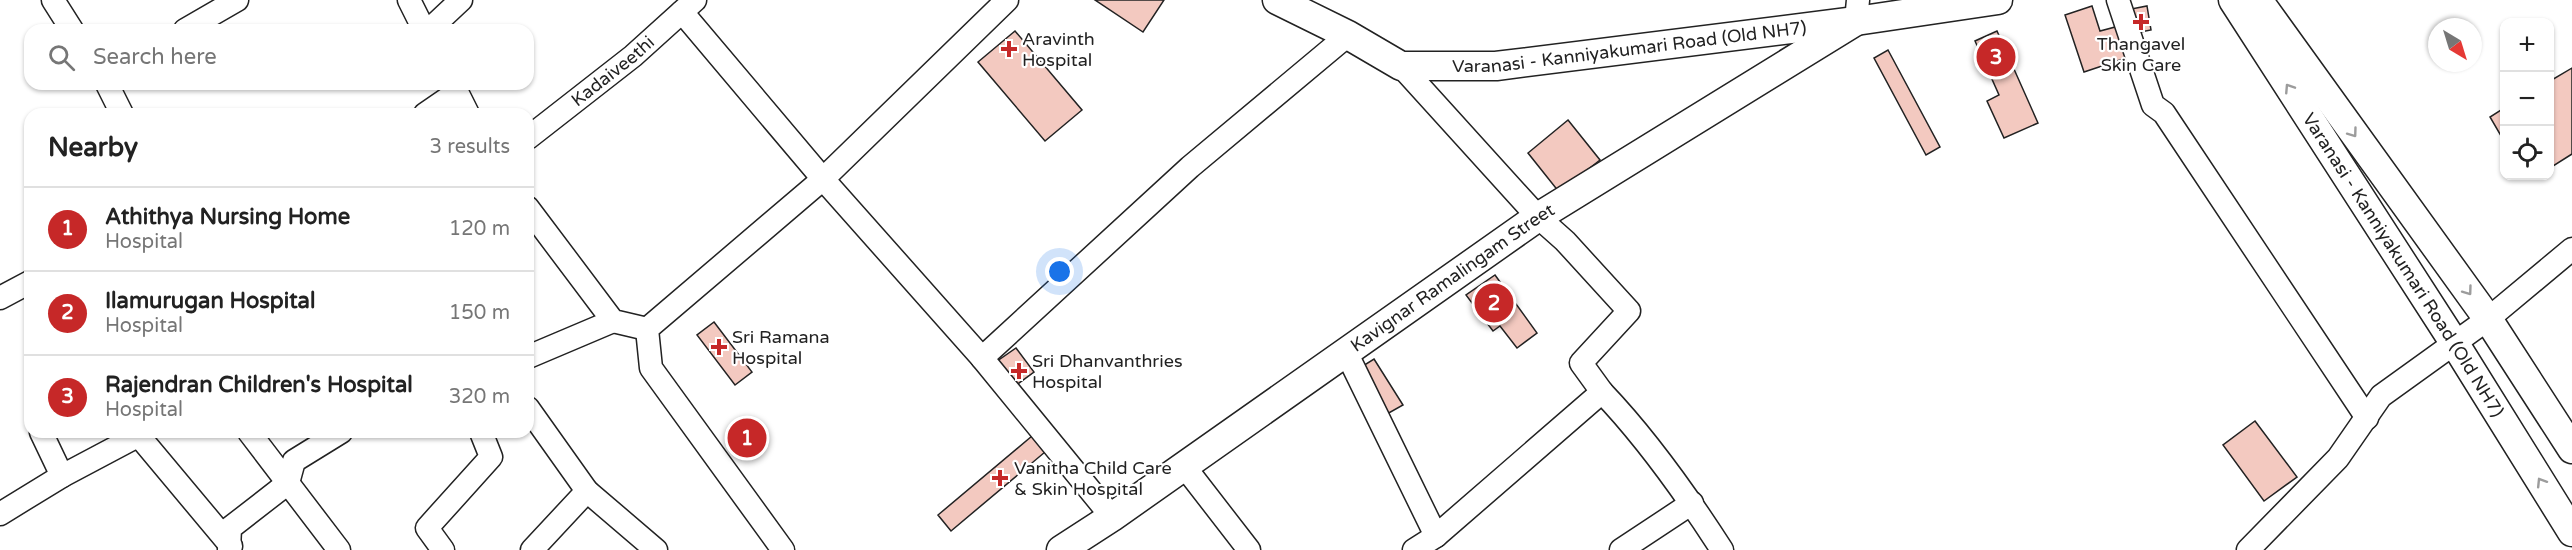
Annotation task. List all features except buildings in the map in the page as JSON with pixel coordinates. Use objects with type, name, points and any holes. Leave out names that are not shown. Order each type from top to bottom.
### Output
[{"type":"main road","points":[[1277,0],[1348,35],[1401,66]]},
{"type":"main road","name":"Varanasi - Kanniyakumari Road (Old NH7)","points":[[1401,66],[1496,66],[1857,11],[1998,0]]},
{"type":"main road","name":"Varanasi - Kanniyakumari Road (Old NH7)","points":[[2233,0],[2455,344],[2572,532]]},
{"type":"main road","name":"Varanasi - Kanniyakumari Road (Old NH7)","points":[[2258,0],[2488,319],[2572,449]]},
{"type":"main road","name":"Kavignar Ramalingam Street","points":[[1061,550],[1112,517],[1538,216],[1857,11]]},
{"type":"street","points":[[53,0],[68,24]]},
{"type":"street","points":[[195,24],[237,0]]},
{"type":"street","points":[[409,0],[421,24]]},
{"type":"street","points":[[435,24],[461,0]]},
{"type":"street","points":[[647,329],[823,179],[1007,0]]},
{"type":"street","points":[[2118,0],[2153,105],[2164,113],[2367,418]]},
{"type":"street","points":[[688,6],[823,179],[982,358],[1112,517]]},
{"type":"street","name":"Kadaiveethi","points":[[534,133],[633,56],[688,6]]},
{"type":"street","points":[[982,358],[1190,166],[1348,35]]},
{"type":"street","points":[[1401,66],[1538,216],[1565,241],[1629,310],[1581,363],[1602,392],[1638,430],[1692,503],[1722,550]]},
{"type":"street","points":[[110,90],[119,108]]},
{"type":"street","points":[[432,108],[453,90]]},
{"type":"street","points":[[456,90],[465,108]]},
{"type":"street","points":[[534,216],[613,321]]},
{"type":"street","points":[[2248,550],[2338,458],[2382,396],[2488,319],[2572,249]]},
{"type":"street","points":[[0,298],[24,292]]},
{"type":"street","points":[[534,354],[613,321],[647,329]]},
{"type":"street","points":[[647,329],[651,368],[783,550]]},
{"type":"street","points":[[1346,352],[1436,536]]},
{"type":"street","points":[[1414,550],[1436,536],[1602,392]]},
{"type":"street","points":[[534,416],[587,491],[656,550]]},
{"type":"street","points":[[44,438],[62,476]]},
{"type":"street","points":[[0,514],[62,476],[134,438]]},
{"type":"street","points":[[145,438],[230,548]]},
{"type":"street","points":[[254,438],[339,550]]},
{"type":"street","points":[[230,548],[230,528],[288,483],[294,461],[331,438]]},
{"type":"street","points":[[443,550],[427,528],[490,457],[484,438]]},
{"type":"street","points":[[1184,466],[1249,550]]},
{"type":"street","points":[[532,550],[587,491]]},
{"type":"street","points":[[1621,550],[1692,503]]},
{"type":"place","name":"Thangavel Skin Care","points":[[2141,22]]},
{"type":"place","name":"Aravinth Hospital","points":[[1009,49]]},
{"type":"place","name":"Rajendran Children's Hospital","points":[[1996,57]]},
{"type":"place","name":"Ilamurugan Hospital","points":[[1494,303]]},
{"type":"place","name":"Sri Ramana Hospital","points":[[719,347]]},
{"type":"place","name":"Sri Dhanvanthries Hospital","points":[[1019,371]]},
{"type":"place","name":"Athithya Nursing Home","points":[[747,438]]},
{"type":"place","name":"Vanitha Child Care & Skin Hospital","points":[[1000,478]]}]
